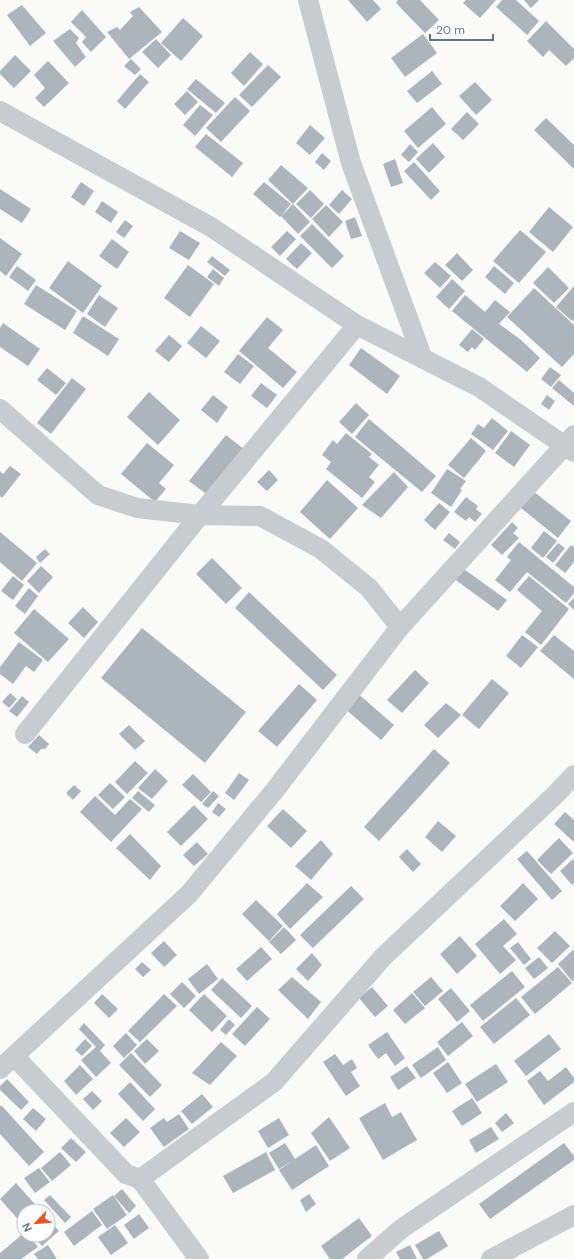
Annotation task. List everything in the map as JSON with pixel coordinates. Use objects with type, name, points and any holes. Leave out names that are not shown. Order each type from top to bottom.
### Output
[{"type":"street","points":[[308,0],[351,162],[423,359]]},
{"type":"street","points":[[0,111],[211,227],[357,325],[479,387],[571,444],[400,627],[275,790],[189,894],[7,1063],[126,1174],[140,1179],[199,1259]]},
{"type":"street","points":[[25,734],[200,514],[357,325]]},
{"type":"street","points":[[0,409],[98,495],[137,508],[200,514],[260,516],[321,549],[369,588],[400,627]]},
{"type":"street","points":[[140,1179],[274,1082],[383,957],[554,796],[574,774]]},
{"type":"street","points":[[367,1259],[401,1229],[574,1112]]},
{"type":"street","points":[[491,1259],[574,1215]]},
{"type":"building","points":[[348,0],[373,0],[381,9],[367,22]]},
{"type":"building","points":[[398,0],[420,0],[439,20],[425,33],[396,3]]},
{"type":"building","points":[[466,0],[496,0],[480,18],[463,3]]},
{"type":"building","points":[[502,0],[516,0],[539,21],[527,35],[496,7]]},
{"type":"building","points":[[524,0],[539,0],[531,8]]},
{"type":"building","points":[[22,5],[46,33],[30,46],[7,15]]},
{"type":"building","points":[[139,7],[162,32],[129,59],[107,32],[117,27],[120,30],[133,16],[130,12]]},
{"type":"building","points":[[82,10],[106,37],[91,52],[82,42],[86,37],[71,22]]},
{"type":"building","points":[[183,18],[203,36],[181,61],[161,43]]},
{"type":"building","points":[[546,21],[574,49],[574,58],[566,66],[549,50],[543,57],[527,41]]},
{"type":"building","points":[[70,29],[79,38],[76,43],[86,57],[75,67],[53,41]]},
{"type":"building","points":[[423,34],[437,53],[405,77],[391,58]]},
{"type":"building","points":[[156,39],[171,55],[158,68],[142,52]]},
{"type":"building","points":[[250,52],[263,64],[244,86],[231,73]]},
{"type":"building","points":[[15,55],[31,71],[14,88],[0,74],[0,71]]},
{"type":"building","points":[[131,59],[141,69],[135,75],[124,66]]},
{"type":"building","points":[[48,61],[69,83],[44,107],[35,98],[45,88],[34,75]]},
{"type":"building","points":[[268,65],[281,77],[252,107],[239,95]]},
{"type":"building","points":[[432,71],[442,84],[417,103],[407,91]]},
{"type":"building","points":[[140,74],[149,82],[125,109],[117,101]]},
{"type":"building","points":[[196,79],[225,103],[216,113],[187,89]]},
{"type":"building","points":[[475,82],[492,100],[476,115],[459,96]]},
{"type":"building","points":[[187,91],[198,102],[185,115],[174,104]]},
{"type":"building","points":[[235,97],[250,111],[221,142],[206,128]]},
{"type":"building","points":[[200,105],[213,115],[195,136],[183,125]]},
{"type":"building","points":[[432,107],[446,124],[418,148],[404,131]]},
{"type":"building","points":[[467,112],[479,124],[463,140],[451,129]]},
{"type":"building","points":[[546,118],[574,145],[574,169],[534,130]]},
{"type":"building","points":[[310,125],[325,138],[310,155],[296,143]]},
{"type":"building","points":[[206,134],[243,163],[232,177],[195,147]]},
{"type":"building","points":[[433,143],[445,157],[429,173],[416,159]]},
{"type":"building","points":[[410,144],[418,152],[409,162],[401,155]]},
{"type":"building","points":[[322,153],[331,161],[324,170],[315,162]]},
{"type":"building","points":[[395,159],[403,183],[391,187],[383,164]]},
{"type":"building","points":[[414,162],[440,191],[431,200],[404,171]]},
{"type":"building","points":[[281,165],[308,188],[293,204],[268,180]]},
{"type":"building","points":[[81,182],[94,191],[84,206],[71,197]]},
{"type":"building","points":[[264,182],[291,204],[280,217],[253,194]]},
{"type":"building","points":[[0,189],[31,209],[22,223],[0,209]]},
{"type":"building","points":[[310,190],[324,204],[311,218],[296,204]]},
{"type":"building","points":[[342,190],[352,199],[339,214],[329,205]]},
{"type":"building","points":[[102,201],[118,212],[111,223],[95,212]]},
{"type":"building","points":[[293,204],[310,222],[298,234],[281,216]]},
{"type":"building","points":[[326,205],[343,222],[329,237],[312,219]]},
{"type":"building","points":[[549,207],[573,227],[553,252],[529,232]]},
{"type":"building","points":[[355,217],[362,236],[351,239],[345,221]]},
{"type":"building","points":[[125,220],[133,226],[124,238],[116,232]]},
{"type":"building","points":[[312,224],[344,256],[332,268],[300,236]]},
{"type":"building","points":[[520,230],[546,252],[519,283],[493,261]]},
{"type":"building","points":[[180,231],[200,243],[189,260],[169,248]]},
{"type":"building","points":[[287,231],[296,239],[280,256],[271,247]]},
{"type":"building","points":[[0,238],[22,254],[6,276],[0,271]]},
{"type":"building","points":[[112,239],[129,252],[117,269],[99,256]]},
{"type":"building","points":[[301,243],[312,253],[297,269],[286,259]]},
{"type":"building","points":[[457,253],[473,270],[462,281],[445,265]]},
{"type":"building","points":[[212,256],[230,270],[225,276],[207,262]]},
{"type":"building","points":[[68,261],[102,286],[83,313],[49,288]]},
{"type":"building","points":[[435,262],[451,276],[440,288],[424,273]]},
{"type":"building","points":[[188,265],[214,284],[190,317],[164,298]]},
{"type":"building","points":[[17,266],[36,280],[28,291],[9,277]]},
{"type":"building","points":[[494,266],[514,283],[505,294],[485,277]]},
{"type":"building","points":[[548,267],[569,288],[554,303],[533,283]]},
{"type":"building","points":[[213,269],[224,278],[219,286],[207,277]]},
{"type":"building","points":[[452,279],[465,291],[449,309],[436,297]]},
{"type":"building","points":[[36,285],[77,311],[65,330],[24,304]]},
{"type":"building","points":[[574,286],[574,319],[572,321],[556,307]]},
{"type":"building","points":[[534,288],[574,325],[574,354],[562,367],[507,317]]},
{"type":"building","points":[[99,295],[118,308],[105,327],[87,314]]},
{"type":"building","points":[[465,295],[485,312],[495,300],[510,312],[499,324],[520,339],[540,358],[527,372],[452,311]]},
{"type":"building","points":[[83,316],[119,339],[108,356],[73,333]]},
{"type":"building","points":[[267,317],[283,330],[268,348],[297,372],[283,388],[239,351]]},
{"type":"building","points":[[3,323],[40,349],[28,366],[0,347],[0,328]]},
{"type":"building","points":[[201,326],[220,341],[206,358],[187,343]]},
{"type":"building","points":[[472,329],[484,339],[475,350],[472,347],[468,352],[459,345]]},
{"type":"building","points":[[169,335],[182,346],[169,362],[155,351]]},
{"type":"building","points":[[361,348],[400,376],[387,394],[349,365]]},
{"type":"building","points":[[238,354],[254,366],[240,384],[224,372]]},
{"type":"building","points":[[550,367],[561,375],[551,387],[541,379]]},
{"type":"building","points":[[47,368],[66,383],[56,395],[37,380]]},
{"type":"building","points":[[72,378],[86,389],[51,434],[37,423]]},
{"type":"building","points":[[559,380],[574,393],[574,406],[552,388]]},
{"type":"building","points":[[261,383],[277,395],[267,408],[251,396]]},
{"type":"building","points":[[149,392],[180,420],[158,445],[127,417]]},
{"type":"building","points":[[213,395],[228,407],[217,423],[201,410]]},
{"type":"building","points":[[547,395],[555,401],[549,410],[541,404]]},
{"type":"building","points":[[356,403],[369,415],[352,434],[339,422]]},
{"type":"building","points":[[492,418],[508,431],[493,450],[471,434],[478,424],[484,428]]},
{"type":"building","points":[[369,419],[436,476],[422,492],[355,437]]},
{"type":"building","points":[[511,431],[530,445],[514,467],[495,453]]},
{"type":"building","points":[[346,433],[372,454],[369,457],[379,465],[369,477],[375,482],[362,498],[326,469],[331,462],[322,455],[333,440],[337,444]]},
{"type":"building","points":[[226,435],[245,450],[209,496],[189,481]]},
{"type":"building","points":[[471,438],[486,451],[464,478],[448,465]]},
{"type":"building","points":[[147,443],[174,465],[159,483],[166,489],[155,502],[121,474]]},
{"type":"building","points":[[10,466],[21,474],[2,498],[0,496],[0,471],[3,474]]},
{"type":"building","points":[[447,469],[466,481],[451,507],[431,493]]},
{"type":"building","points":[[269,470],[278,480],[267,491],[257,482]]},
{"type":"building","points":[[394,472],[408,487],[381,518],[362,505]]},
{"type":"building","points":[[327,480],[358,508],[330,539],[300,512]]},
{"type":"building","points":[[533,491],[571,521],[558,538],[521,508]]},
{"type":"building","points":[[466,497],[478,506],[476,509],[482,514],[475,522],[469,517],[466,521],[454,512]]},
{"type":"building","points":[[439,503],[450,512],[435,530],[424,520]]},
{"type":"building","points":[[512,522],[518,528],[513,533],[519,538],[502,555],[491,545]]},
{"type":"building","points":[[544,531],[557,541],[543,558],[531,548]]},
{"type":"building","points":[[0,532],[37,563],[22,581],[0,562]]},
{"type":"building","points":[[449,533],[460,542],[455,549],[443,540]]},
{"type":"building","points":[[519,542],[574,587],[574,593],[566,603],[527,572],[510,592],[495,580],[511,560],[507,557]]},
{"type":"building","points":[[558,543],[565,548],[553,563],[546,557]]},
{"type":"building","points":[[571,545],[574,547],[574,562],[565,573],[555,565]]},
{"type":"building","points":[[45,549],[50,554],[40,563],[36,557]]},
{"type":"building","points":[[212,558],[242,588],[226,604],[196,574]]},
{"type":"building","points":[[41,566],[53,577],[39,593],[27,581]]},
{"type":"building","points":[[461,567],[507,600],[498,611],[453,578]]},
{"type":"building","points":[[13,576],[24,585],[13,600],[1,591]]},
{"type":"building","points":[[529,576],[569,609],[541,645],[525,632],[542,611],[517,590]]},
{"type":"building","points":[[29,588],[38,596],[25,614],[15,606]]},
{"type":"building","points":[[249,592],[337,675],[323,690],[235,608]]},
{"type":"building","points":[[574,598],[574,610],[568,604]]},
{"type":"building","points":[[83,607],[98,622],[84,638],[68,623]]},
{"type":"building","points":[[34,609],[69,639],[48,662],[14,633]]},
{"type":"building","points":[[142,628],[246,712],[205,763],[101,678]]},
{"type":"building","points":[[522,635],[538,647],[521,668],[506,656]]},
{"type":"building","points":[[554,635],[574,651],[574,679],[540,651]]},
{"type":"building","points":[[19,642],[43,660],[34,672],[26,666],[13,684],[0,674],[0,667]]},
{"type":"building","points":[[415,670],[429,683],[402,713],[387,700]]},
{"type":"building","points":[[492,679],[509,693],[479,729],[462,715]]},
{"type":"building","points":[[299,684],[317,700],[277,747],[258,731]]},
{"type":"building","points":[[356,692],[394,725],[381,740],[343,707]]},
{"type":"building","points":[[10,693],[17,699],[9,708],[2,702]]},
{"type":"building","points":[[22,696],[29,702],[17,717],[9,711]]},
{"type":"building","points":[[446,703],[461,715],[438,738],[424,725]]},
{"type":"building","points":[[129,725],[145,741],[135,750],[119,734]]},
{"type":"building","points":[[39,735],[49,744],[45,749],[41,749],[37,754],[28,747]]},
{"type":"building","points":[[434,749],[450,763],[379,841],[364,827]]},
{"type":"building","points":[[135,761],[148,773],[127,794],[115,782]]},
{"type":"building","points":[[155,769],[168,781],[152,799],[138,788]]},
{"type":"building","points":[[239,773],[249,780],[234,800],[225,793]]},
{"type":"building","points":[[193,774],[211,792],[201,802],[182,785]]},
{"type":"building","points":[[110,783],[125,797],[113,809],[98,795]]},
{"type":"building","points":[[74,785],[81,791],[73,800],[66,793]]},
{"type":"building","points":[[138,791],[155,805],[149,812],[132,798]]},
{"type":"building","points":[[213,791],[219,796],[208,808],[202,804]]},
{"type":"building","points":[[95,796],[115,815],[130,799],[142,809],[111,842],[80,812]]},
{"type":"building","points":[[218,803],[226,809],[219,817],[212,812]]},
{"type":"building","points":[[194,805],[208,819],[181,846],[167,832]]},
{"type":"building","points":[[283,809],[307,831],[291,848],[267,826]]},
{"type":"building","points":[[565,812],[574,820],[574,842],[554,824]]},
{"type":"building","points":[[438,821],[456,836],[442,852],[425,837]]},
{"type":"building","points":[[130,834],[161,866],[150,880],[116,848]]},
{"type":"building","points":[[559,838],[573,853],[551,874],[537,860]]},
{"type":"building","points":[[321,840],[333,854],[311,880],[295,866]]},
{"type":"building","points":[[197,842],[208,854],[194,866],[183,855]]},
{"type":"building","points":[[407,849],[421,864],[413,872],[399,857]]},
{"type":"building","points":[[527,851],[562,891],[552,900],[517,859]]},
{"type":"building","points":[[573,859],[574,882],[572,885],[560,871]]},
{"type":"building","points":[[307,883],[323,897],[290,929],[277,914]]},
{"type":"building","points":[[523,883],[538,899],[515,921],[500,906]]},
{"type":"building","points":[[351,886],[364,899],[313,948],[300,935]]},
{"type":"building","points":[[256,900],[283,926],[269,941],[242,914]]},
{"type":"building","points":[[504,919],[517,934],[503,946],[516,960],[500,974],[475,944]]},
{"type":"building","points":[[284,927],[296,940],[281,954],[269,942]]},
{"type":"building","points":[[555,931],[570,946],[552,963],[537,948]]},
{"type":"building","points":[[460,936],[477,956],[457,974],[440,954]]},
{"type":"building","points":[[164,941],[177,955],[164,967],[151,953]]},
{"type":"building","points":[[518,942],[531,959],[524,965],[510,948]]},
{"type":"building","points":[[261,947],[272,959],[247,981],[236,969]]},
{"type":"building","points":[[574,949],[574,980],[572,981],[558,964]]},
{"type":"building","points":[[312,953],[322,965],[308,981],[296,969]]},
{"type":"building","points":[[539,957],[548,968],[534,979],[525,968]]},
{"type":"building","points":[[142,962],[151,970],[143,977],[135,969]]},
{"type":"building","points":[[207,964],[218,979],[199,994],[188,979]]},
{"type":"building","points":[[558,967],[572,983],[535,1014],[521,997]]},
{"type":"building","points":[[512,971],[525,987],[483,1021],[470,1005]]},
{"type":"building","points":[[292,977],[321,1002],[308,1019],[278,990]]},
{"type":"building","points":[[431,977],[443,991],[425,1006],[413,992]]},
{"type":"building","points":[[222,978],[252,1006],[241,1018],[211,990]]},
{"type":"building","points":[[182,982],[196,996],[184,1008],[170,994]]},
{"type":"building","points":[[372,987],[388,1006],[375,1017],[359,998]]},
{"type":"building","points":[[451,988],[470,1011],[457,1022],[438,999]]},
{"type":"building","points":[[412,993],[425,1008],[405,1024],[393,1010]]},
{"type":"building","points":[[102,994],[118,1009],[109,1018],[94,1003]]},
{"type":"building","points":[[164,994],[177,1006],[140,1042],[128,1031]]},
{"type":"building","points":[[204,994],[227,1016],[212,1032],[189,1010]]},
{"type":"building","points":[[516,998],[530,1015],[494,1044],[480,1027]]},
{"type":"building","points":[[257,1007],[270,1019],[245,1046],[232,1034]]},
{"type":"building","points":[[229,1019],[235,1025],[226,1035],[220,1030]]},
{"type":"building","points":[[462,1022],[473,1036],[448,1056],[437,1042]]},
{"type":"building","points":[[84,1023],[105,1045],[100,1051],[111,1063],[96,1077],[81,1060],[96,1047],[79,1029]]},
{"type":"building","points":[[387,1032],[405,1058],[395,1066],[386,1053],[378,1059],[368,1045]]},
{"type":"building","points":[[126,1033],[137,1045],[124,1058],[113,1046]]},
{"type":"building","points":[[549,1034],[561,1049],[526,1076],[514,1061]]},
{"type":"building","points":[[85,1039],[92,1046],[82,1056],[75,1050]]},
{"type":"building","points":[[147,1039],[159,1051],[145,1064],[134,1051]]},
{"type":"building","points":[[221,1042],[237,1056],[210,1085],[192,1073]]},
{"type":"building","points":[[438,1047],[446,1060],[421,1078],[412,1065]]},
{"type":"building","points":[[131,1053],[162,1085],[150,1097],[119,1065]]},
{"type":"building","points":[[335,1054],[343,1065],[352,1059],[357,1068],[351,1072],[360,1086],[346,1096],[323,1062]]},
{"type":"building","points":[[448,1062],[462,1083],[447,1093],[433,1073]]},
{"type":"building","points":[[496,1064],[508,1082],[477,1102],[465,1084]]},
{"type":"building","points":[[80,1065],[93,1079],[76,1095],[64,1081]]},
{"type":"building","points":[[407,1066],[416,1078],[398,1090],[390,1077]]},
{"type":"building","points":[[566,1067],[574,1078],[574,1082],[544,1105],[527,1081],[540,1071],[548,1081]]},
{"type":"building","points":[[7,1079],[29,1102],[21,1110],[0,1090],[0,1086]]},
{"type":"building","points":[[130,1082],[155,1109],[143,1121],[118,1094]]},
{"type":"building","points":[[92,1091],[102,1101],[93,1110],[83,1099]]},
{"type":"building","points":[[202,1094],[213,1107],[192,1124],[181,1111]]},
{"type":"building","points":[[472,1098],[482,1113],[462,1126],[452,1111]]},
{"type":"building","points":[[385,1103],[392,1117],[401,1112],[417,1140],[383,1160],[359,1118]]},
{"type":"building","points":[[1,1105],[44,1152],[29,1166],[0,1134]]},
{"type":"building","points":[[33,1108],[46,1119],[36,1131],[23,1119]]},
{"type":"building","points":[[506,1113],[514,1123],[502,1132],[495,1123]]},
{"type":"building","points":[[179,1114],[189,1129],[164,1147],[150,1128],[164,1118],[167,1122]]},
{"type":"building","points":[[329,1117],[350,1148],[330,1161],[311,1133]]},
{"type":"building","points":[[126,1118],[140,1132],[124,1147],[110,1133]]},
{"type":"building","points":[[279,1118],[289,1135],[268,1148],[258,1131]]},
{"type":"building","points":[[491,1127],[499,1139],[476,1153],[469,1140]]},
{"type":"building","points":[[71,1138],[86,1152],[76,1162],[61,1148]]},
{"type":"building","points":[[285,1143],[295,1159],[316,1145],[329,1166],[292,1190],[279,1170],[292,1161],[279,1169],[269,1153]]},
{"type":"building","points":[[564,1143],[574,1156],[574,1160],[490,1219],[479,1204]]},
{"type":"building","points":[[60,1152],[71,1165],[52,1181],[41,1168]]},
{"type":"building","points":[[266,1152],[275,1170],[233,1193],[223,1176]]},
{"type":"building","points":[[39,1168],[50,1182],[35,1193],[24,1178]]},
{"type":"building","points":[[16,1183],[34,1203],[16,1203],[16,1217],[0,1199]]},
{"type":"building","points":[[122,1189],[136,1206],[129,1213],[114,1196]]},
{"type":"building","points":[[309,1194],[316,1204],[306,1212],[300,1200]]},
{"type":"building","points":[[50,1195],[71,1217],[65,1223],[56,1213],[56,1203],[47,1203],[44,1200]]},
{"type":"building","points":[[113,1195],[127,1215],[107,1229],[93,1209]]},
{"type":"building","points":[[92,1211],[102,1225],[74,1246],[64,1232]]},
{"type":"building","points":[[139,1214],[149,1228],[134,1239],[124,1225]]},
{"type":"building","points":[[359,1218],[372,1236],[342,1259],[330,1259],[321,1246]]},
{"type":"building","points":[[115,1225],[128,1243],[111,1255],[98,1237]]},
{"type":"building","points":[[439,1231],[448,1246],[427,1259],[423,1259],[415,1245]]},
{"type":"building","points":[[16,1240],[16,1243],[35,1243],[38,1247],[21,1259],[0,1259],[0,1253]]},
{"type":"building","points":[[48,1245],[57,1259],[38,1259],[34,1254]]},
{"type":"building","points":[[410,1245],[417,1259],[400,1259],[396,1252]]}]
